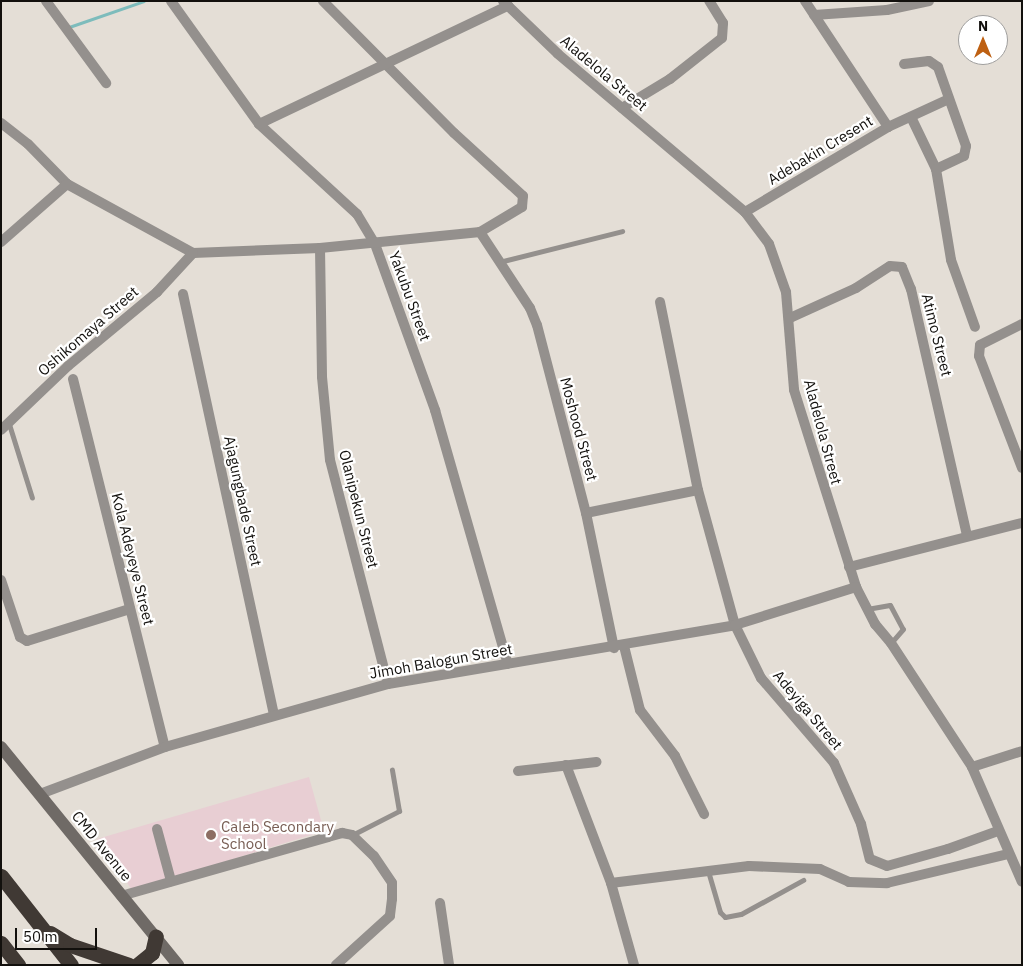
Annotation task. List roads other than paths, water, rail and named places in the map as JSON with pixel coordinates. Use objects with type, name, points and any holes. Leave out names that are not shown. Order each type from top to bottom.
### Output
[{"type":"highway","points":[[1,876],[71,965]]},
{"type":"highway","points":[[38,923],[70,945],[129,965]]},
{"type":"highway","points":[[137,965],[152,953],[156,936]]},
{"type":"highway","points":[[1,943],[18,965]]},
{"type":"street","points":[[46,1],[106,83]]},
{"type":"street","name":"Yakubu Street","points":[[171,1],[259,124],[357,214],[375,244],[435,410],[508,664]]},
{"type":"street","points":[[1,123],[28,144],[67,184],[194,253],[375,244],[480,232],[522,207],[523,196],[323,1]]},
{"type":"street","points":[[622,108],[670,79],[722,38],[723,23],[709,1]]},
{"type":"street","points":[[805,1],[888,127]]},
{"type":"street","points":[[814,15],[887,10],[929,1]]},
{"type":"street","points":[[259,124],[387,65],[506,3]]},
{"type":"street","name":"Aladelola Street","points":[[506,3],[558,54],[745,212],[769,244],[786,292],[790,318],[789,352],[794,390],[848,567],[866,609],[891,643],[972,767],[998,831],[1022,882]]},
{"type":"street","points":[[904,64],[934,62],[949,99],[966,151],[960,159],[936,169]]},
{"type":"street","name":"Adebakin Cresent","points":[[745,212],[888,127],[949,99]]},
{"type":"street","points":[[911,117],[936,169],[952,260],[975,327]]},
{"type":"street","points":[[1,242],[67,184]]},
{"type":"street","name":"Moshood Street","points":[[480,232],[530,308],[537,325],[619,647],[640,710],[675,756],[704,814]]},
{"type":"street","name":"Olanipekun Street","points":[[320,248],[322,377],[330,460],[388,684]]},
{"type":"street","name":"Oshikomaya Street","points":[[5,427],[68,366],[157,292],[194,253]]},
{"type":"street","name":"Atimo Street","points":[[790,318],[856,288],[890,266],[902,266],[911,290],[938,401],[967,535]]},
{"type":"street","name":"Ajagungbade Street","points":[[183,294],[274,714]]},
{"type":"street","name":"Adeyiga Street","points":[[660,302],[698,490],[735,625],[761,678],[834,763],[855,808],[870,859],[887,866],[948,849],[998,831]]},
{"type":"street","points":[[1022,324],[980,345],[979,356],[1022,468]]},
{"type":"street","name":"Kola Adeyeye Street","points":[[73,378],[165,747]]},
{"type":"street","points":[[586,513],[698,490]]},
{"type":"street","points":[[848,567],[1022,522]]},
{"type":"street","points":[[1,580],[20,637],[27,641],[130,609]]},
{"type":"street","name":"Jimoh Balogun Street","points":[[40,794],[165,747],[274,714],[388,684],[619,647],[735,625],[856,587]]},
{"type":"street","name":"CMD Avenue","points":[[1,747],[178,965]]},
{"type":"street","points":[[972,767],[1022,751]]},
{"type":"street","points":[[518,771],[596,762]]},
{"type":"street","points":[[566,765],[611,883],[634,965]]},
{"type":"street","points":[[157,829],[171,881]]},
{"type":"street","points":[[121,896],[342,833],[352,835],[374,856],[392,883],[390,916],[336,965]]},
{"type":"street","points":[[611,883],[749,866],[820,869],[849,882],[887,883],[1008,854]]},
{"type":"street","points":[[440,903],[450,965]]},
{"type":"lane","points":[[499,262],[622,231]]},
{"type":"lane","points":[[5,427],[32,498]]},
{"type":"lane","points":[[866,609],[890,605],[903,629],[891,643]]},
{"type":"lane","points":[[352,835],[399,811],[392,770]]},
{"type":"lane","points":[[708,871],[720,912],[725,917],[741,914],[803,880]]},
{"type":"waterway","points":[[69,27],[144,1]]},
{"type":"place","name":"Caleb Secondary School","points":[[211,835]]}]
